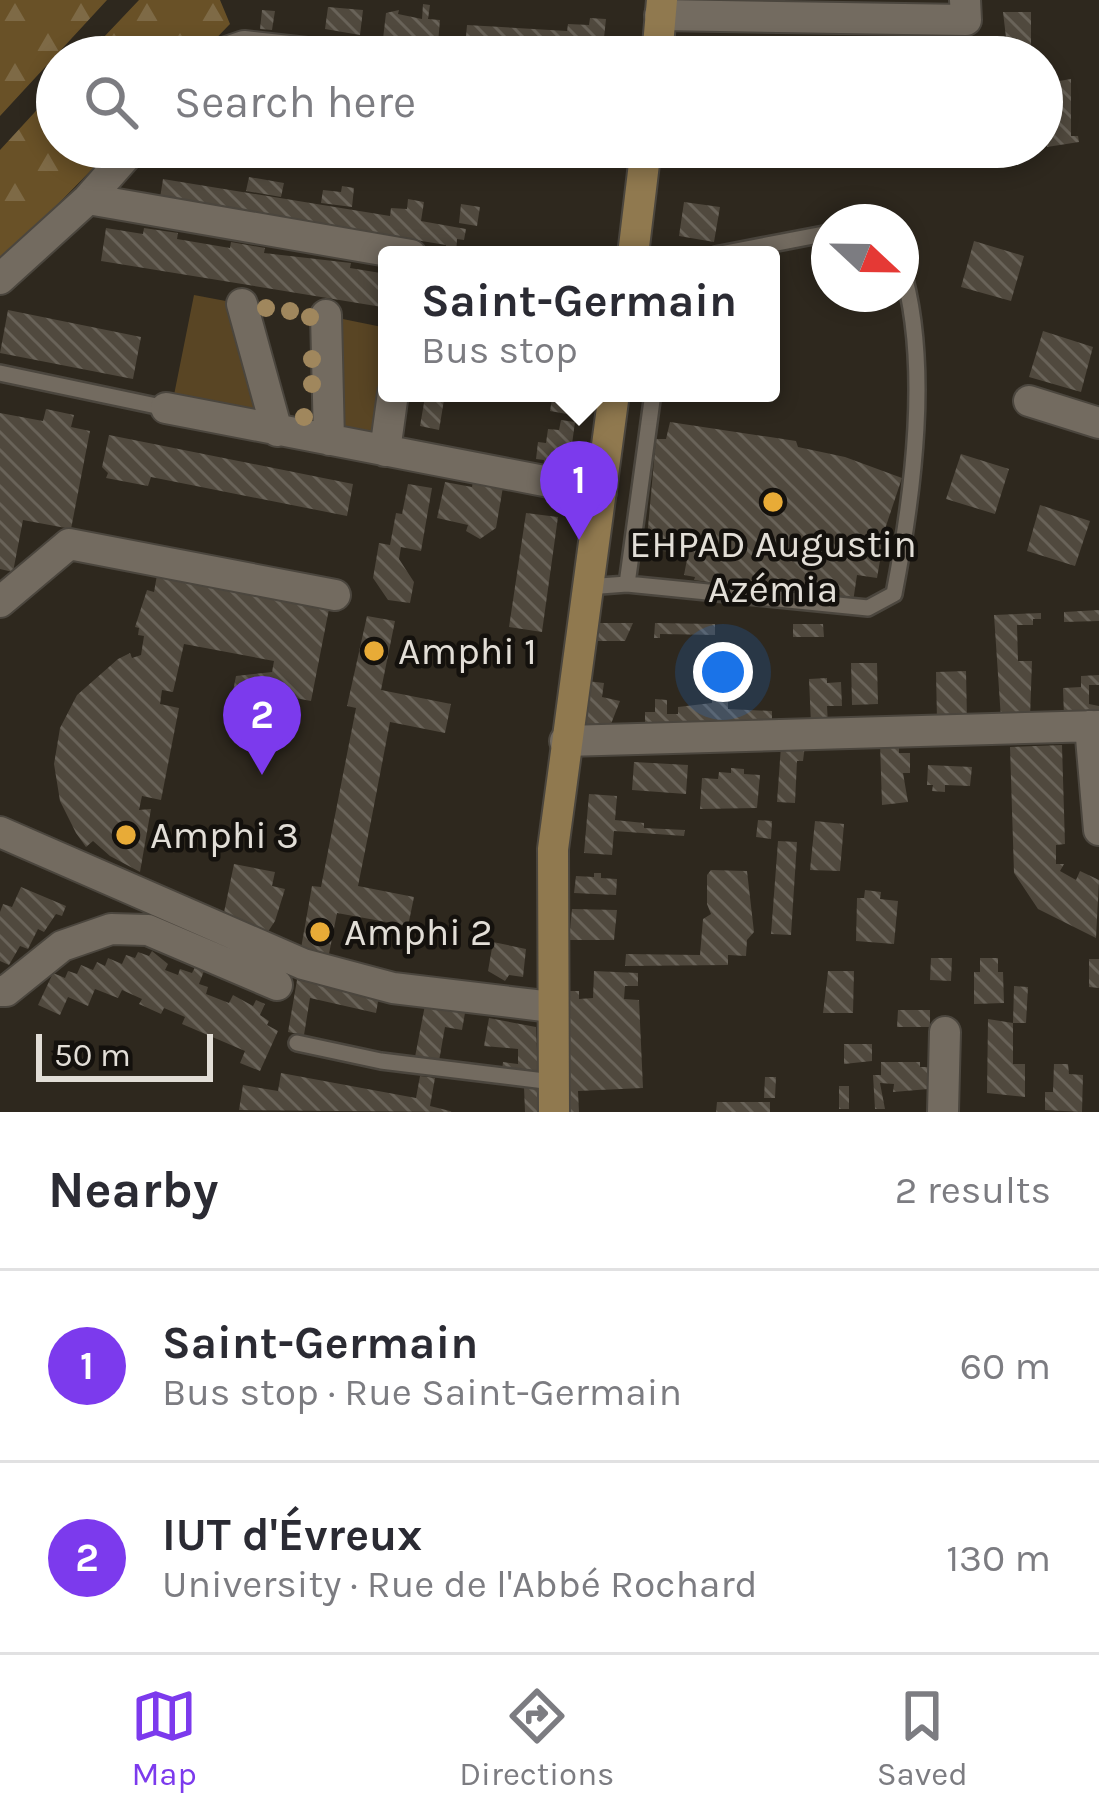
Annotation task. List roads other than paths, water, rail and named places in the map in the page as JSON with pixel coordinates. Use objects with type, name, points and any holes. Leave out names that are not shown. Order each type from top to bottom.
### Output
[{"type":"street","points":[[661,8],[966,20],[965,0]]},
{"type":"street","points":[[0,280],[115,168]]},
{"type":"street","points":[[634,246],[643,168]]},
{"type":"street","points":[[88,199],[378,249]]},
{"type":"street","points":[[242,304],[278,431]]},
{"type":"street","points":[[326,315],[329,440]]},
{"type":"street","points":[[1029,401],[1099,423]]},
{"type":"street","points":[[385,451],[392,402]]},
{"type":"street","points":[[553,1097],[553,849],[613,402]]},
{"type":"street","points":[[166,408],[601,492]]},
{"type":"street","points":[[0,602],[69,544],[334,595]]},
{"type":"street","points":[[565,741],[1094,726],[1099,830]]},
{"type":"street","points":[[0,832],[303,964],[393,988],[552,1007]]},
{"type":"street","points":[[0,991],[62,946],[111,929],[148,930],[277,986]]},
{"type":"street","points":[[943,1112],[945,1032]]},
{"type":"lane","points":[[762,246],[811,236]]},
{"type":"lane","points":[[587,587],[626,584],[868,608],[893,594],[907,525],[916,425],[912,312]]},
{"type":"lane","points":[[0,373],[166,408]]},
{"type":"lane","points":[[626,584],[652,402]]},
{"type":"lane","points":[[297,1043],[553,1097]]},
{"type":"place","name":"EHPAD Augustin Azémia","points":[[773,502]]},
{"type":"place","name":"Saint-Germain","points":[[579,540]]},
{"type":"place","name":"Amphi 1","points":[[374,651]]},
{"type":"place","name":"IUT d'Évreux","points":[[262,775]]},
{"type":"place","name":"Amphi 3","points":[[126,835]]},
{"type":"place","name":"Amphi 2","points":[[320,932]]}]
